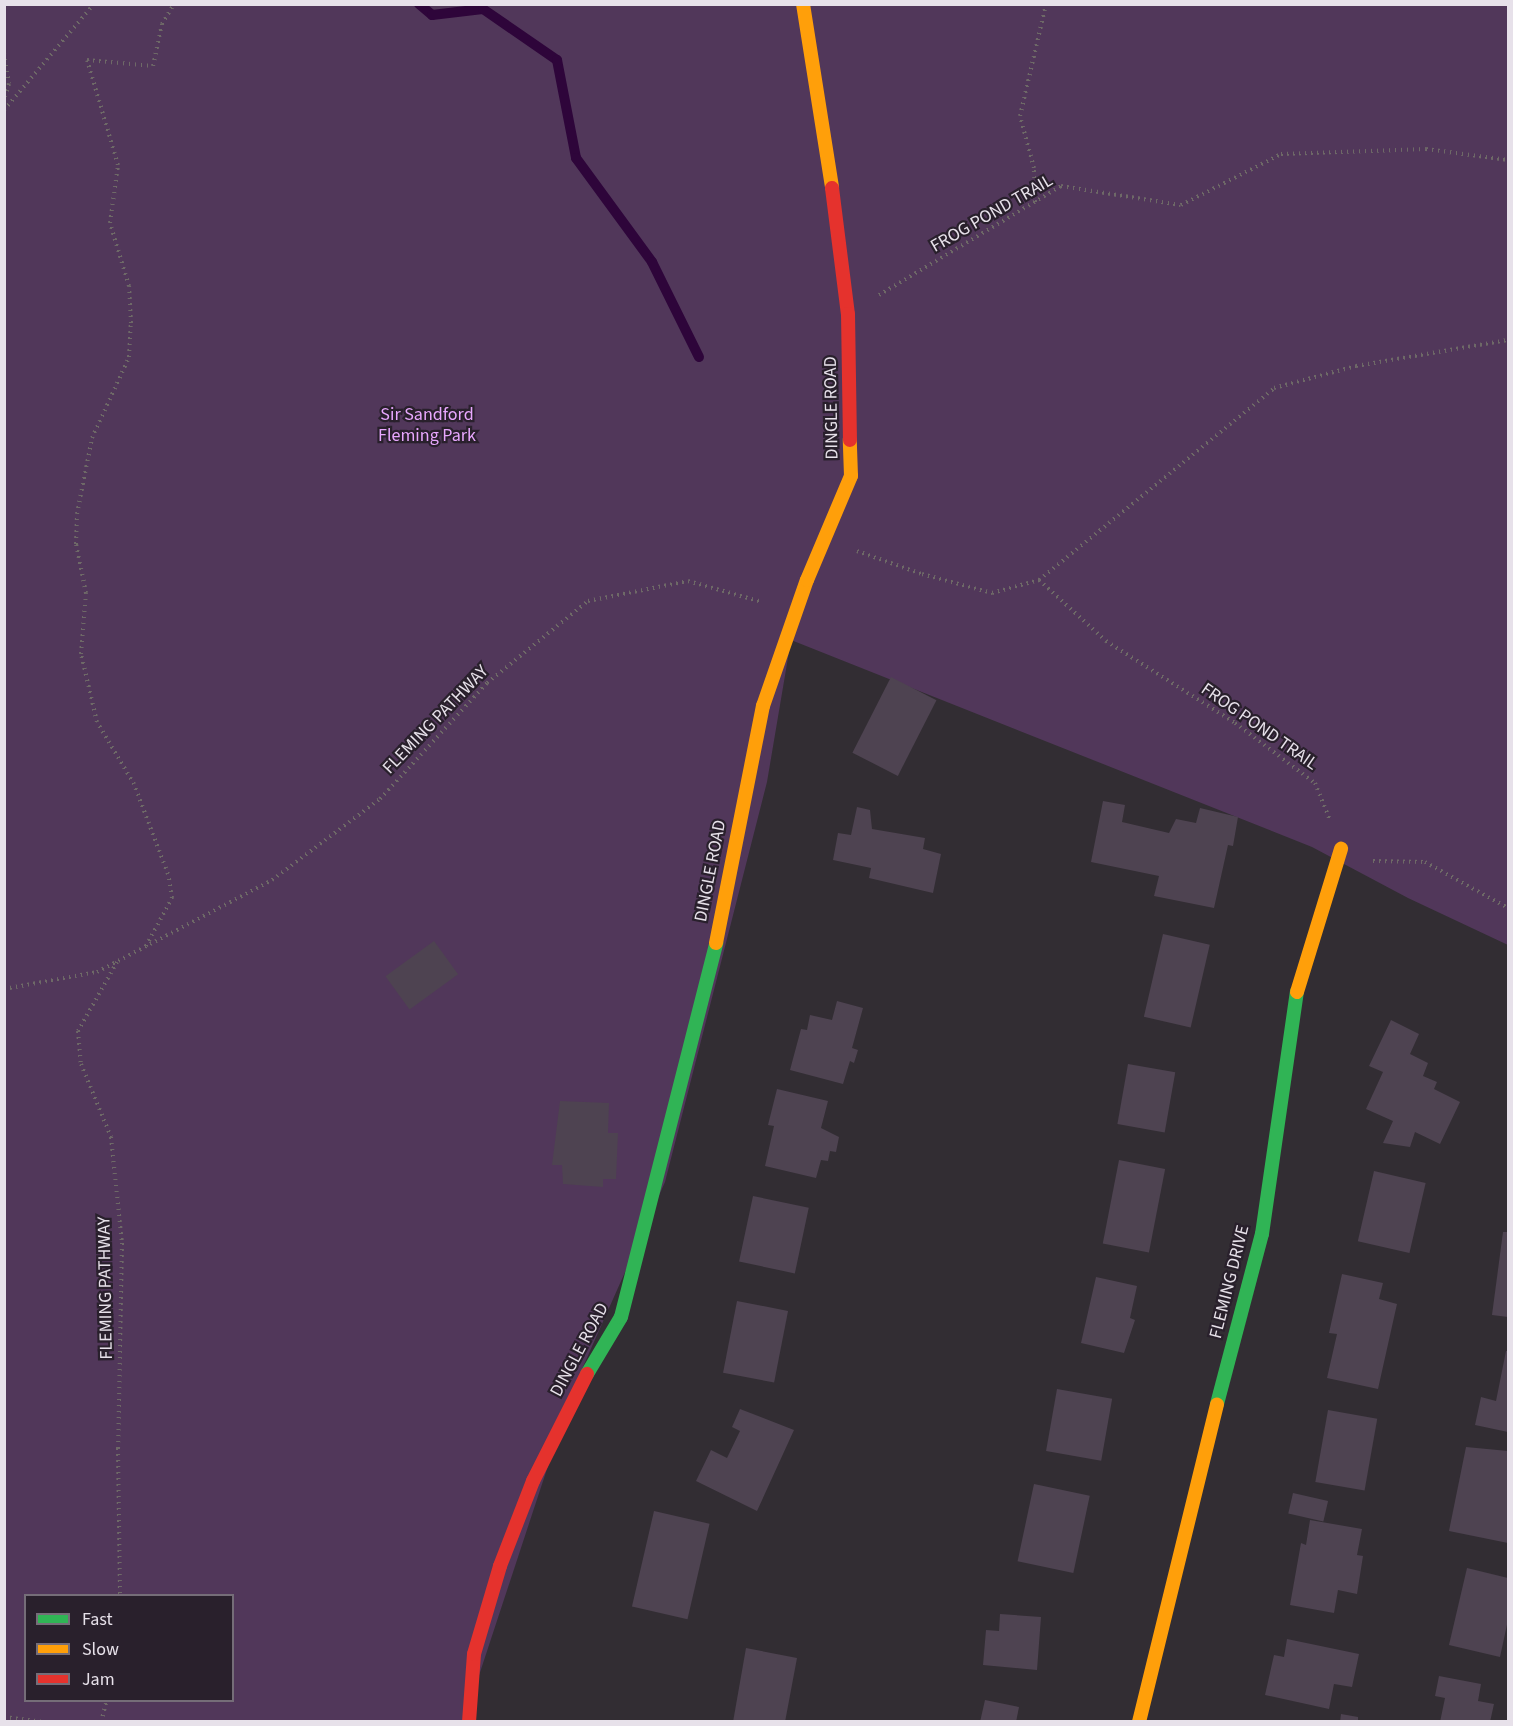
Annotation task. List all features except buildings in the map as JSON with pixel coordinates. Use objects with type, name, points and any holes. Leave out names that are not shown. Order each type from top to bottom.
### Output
[{"type":"street","name":"DINGLE ROAD","points":[[469,1722],[474,1654],[500,1566],[532,1481],[576,1394],[621,1317],[724,911],[763,706],[795,612],[851,476],[848,314],[828,151],[803,4]]},
{"type":"street","name":"FLEMING DRIVE","points":[[1139,1722],[1179,1549],[1262,1234],[1299,975],[1341,849]]},
{"type":"path","points":[[4,110],[94,4]]},
{"type":"path","points":[[146,946],[172,898],[168,874],[134,784],[97,722],[81,654],[86,593],[76,544],[77,514],[92,438],[129,357],[131,323],[129,286],[110,223],[118,165],[87,60],[153,66],[162,24],[174,4]]},
{"type":"path","points":[[1035,203],[1034,168],[1020,116],[1046,4]]},
{"type":"path","points":[[4,54],[9,84],[4,99]]},
{"type":"path","name":"FROG POND TRAIL","points":[[848,314],[1061,186],[1181,205],[1281,154],[1426,149],[1509,160]]},
{"type":"path","points":[[824,539],[922,574],[992,593],[1039,580],[1274,388],[1356,366],[1509,340]]},
{"type":"path","name":"FROG POND TRAIL","points":[[1039,580],[1106,641],[1235,723],[1315,783],[1341,849]]},
{"type":"path","name":"FLEMING PATHWAY","points":[[4,989],[97,972],[272,880],[380,799],[488,683],[588,601],[688,582],[795,612]]},
{"type":"path","points":[[1341,849],[1346,860],[1425,862],[1509,908]]},
{"type":"path","name":"FLEMING PATHWAY","points":[[117,961],[78,1031],[81,1064],[111,1137],[123,1243],[118,1448],[120,1594]]},
{"type":"path","points":[[101,1722],[107,1702]]},
{"type":"path","points":[[4,1717],[44,1722]]},
{"type":"green space","name":"Sir Sandford Fleming Park","points":[[5,5],[1508,5],[1508,945],[1408,898],[1312,847],[791,640],[767,782],[665,1182],[574,1387],[464,1721],[5,1722]]},
{"type":"waterway","points":[[419,4],[432,15],[483,9],[557,60],[576,158],[652,262],[699,357]]},
{"type":"traffic: fast","points":[[587,1374],[621,1317],[716,943]]},
{"type":"traffic: fast","points":[[1217,1404],[1262,1234],[1297,992]]},
{"type":"traffic: slow","points":[[803,4],[832,188]]},
{"type":"traffic: slow","points":[[716,943],[763,706],[807,580],[851,476],[850,440]]},
{"type":"traffic: slow","points":[[1297,992],[1341,849]]},
{"type":"traffic: slow","points":[[1139,1722],[1217,1404]]},
{"type":"traffic: jam","points":[[832,188],[848,314],[850,440]]},
{"type":"traffic: jam","points":[[469,1722],[474,1654],[500,1566],[533,1481],[587,1374]]}]
